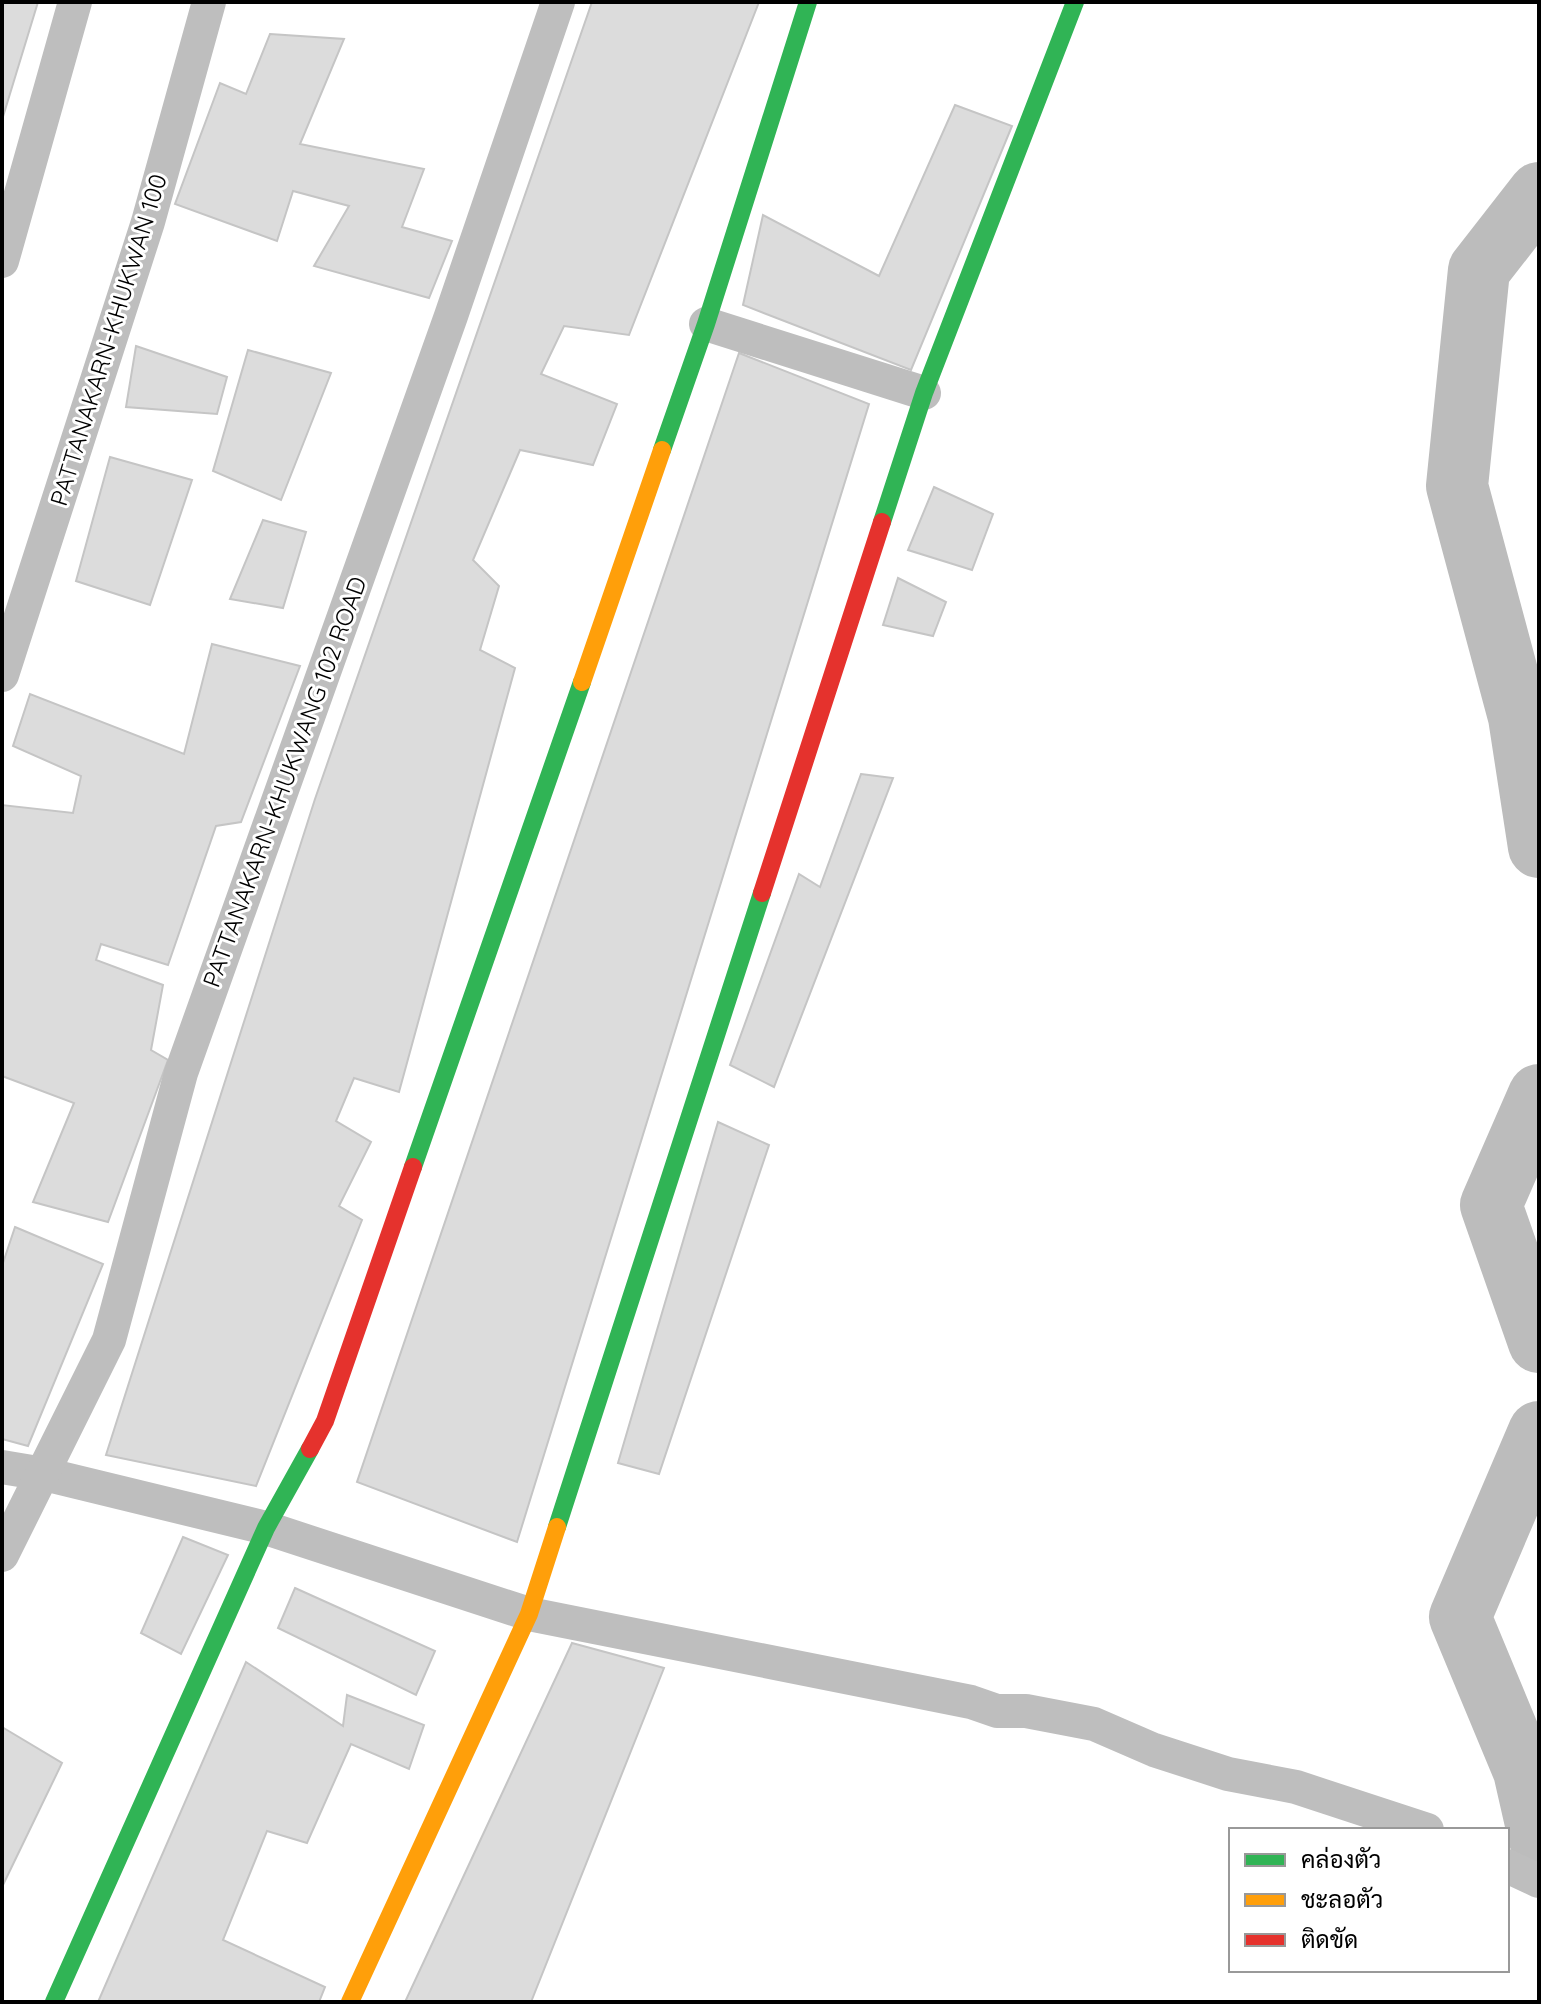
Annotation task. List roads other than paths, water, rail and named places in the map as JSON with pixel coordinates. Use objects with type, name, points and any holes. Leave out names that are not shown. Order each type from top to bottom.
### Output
[{"type":"street","points":[[2,261],[75,2]]},
{"type":"street","name":"PATTANAKARN-KHUKWAN 100","points":[[2,675],[148,222],[209,2]]},
{"type":"street","name":"PATTANAKARN-KHUKWANG 102 ROAD","points":[[2,1555],[109,1340],[181,1073],[451,316],[558,2]]},
{"type":"street","points":[[54,2002],[266,1528],[325,1421],[706,324],[808,2]]},
{"type":"street","points":[[350,2002],[529,1614],[924,393],[1075,2]]},
{"type":"street","points":[[706,324],[924,393]]},
{"type":"street","points":[[2,1467],[44,1474],[266,1528],[529,1614],[971,1702],[997,1711],[1026,1711],[1094,1724],[1154,1750],[1228,1774],[1296,1787],[1421,1828]]},
{"type":"street","points":[[1509,1867],[1539,1881]]},
{"type":"waterway","points":[[1539,193],[1479,270],[1457,486],[1519,717],[1539,847]]},
{"type":"waterway","points":[[1539,1095],[1491,1205],[1539,1342]]},
{"type":"waterway","points":[[1539,1432],[1460,1617],[1524,1771],[1539,1837]]}]
